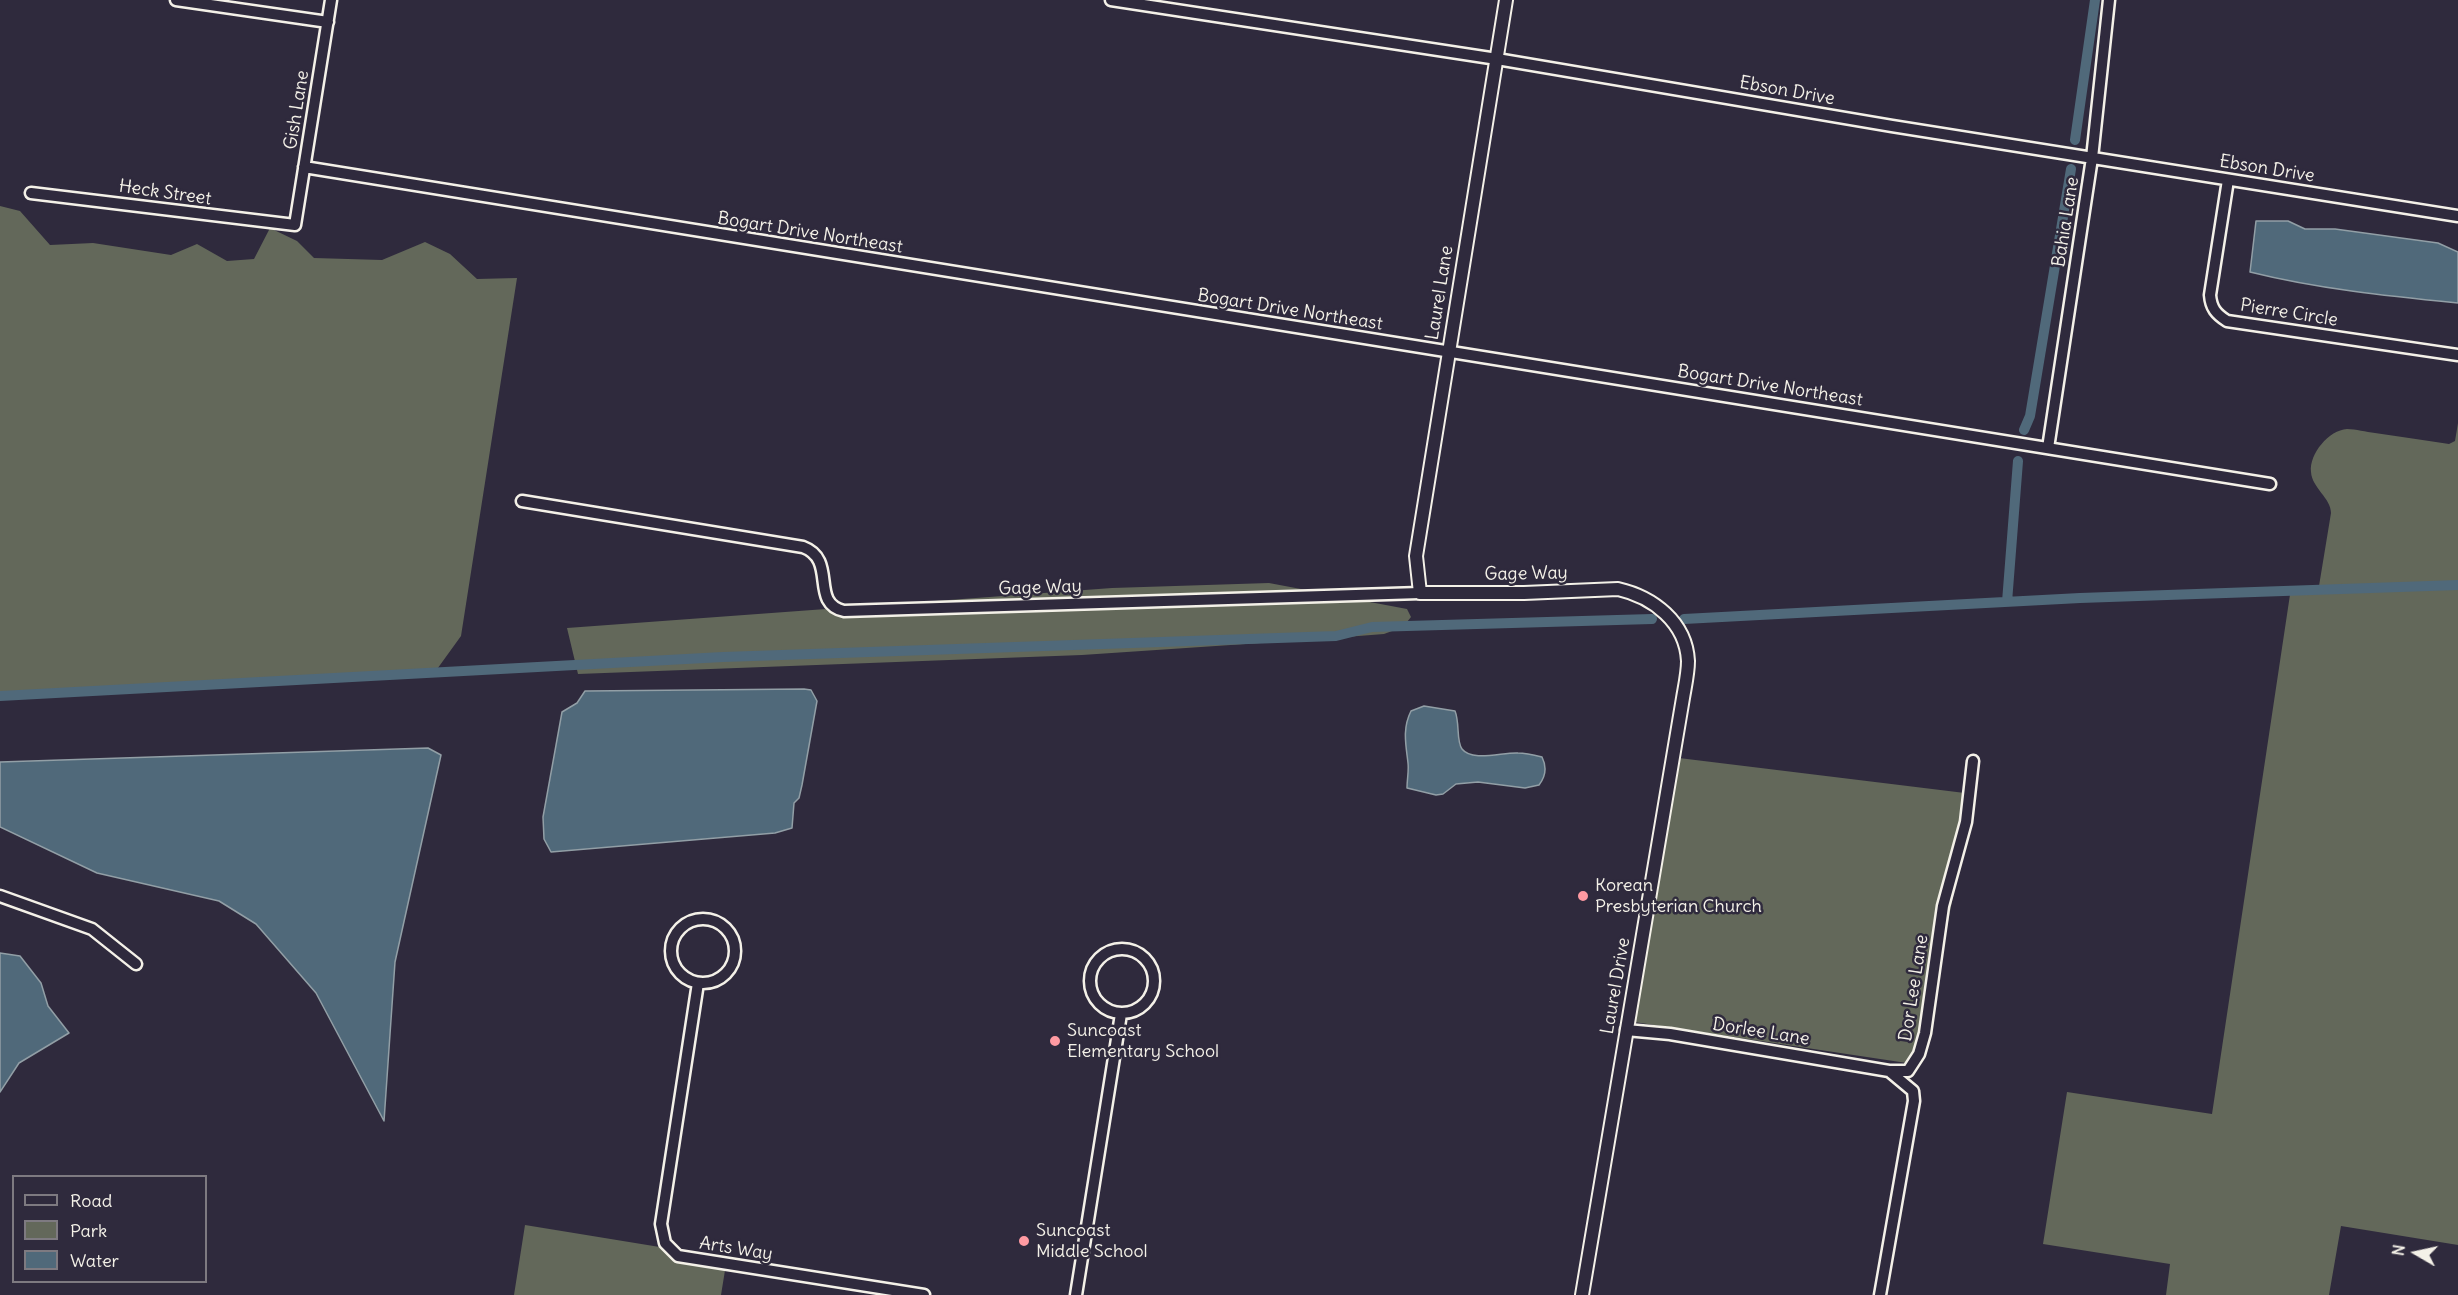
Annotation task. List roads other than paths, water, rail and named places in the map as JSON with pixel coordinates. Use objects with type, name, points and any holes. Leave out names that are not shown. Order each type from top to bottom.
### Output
[{"type":"street","points":[[176,0],[328,22]]},
{"type":"street","name":"Gish Lane","points":[[295,225],[332,0]]},
{"type":"street","name":"Ebson Drive","points":[[1111,0],[1497,59],[2458,216]]},
{"type":"street","name":"Laurel Lane","points":[[1420,593],[1416,556],[1506,0]]},
{"type":"street","name":"Bahia Lane","points":[[2048,448],[2092,158],[2109,0]]},
{"type":"street","name":"Bogart Drive Northeast","points":[[304,167],[2270,484]]},
{"type":"street","name":"Pierre Circle","points":[[2228,180],[2210,294],[2211,306],[2218,315],[2227,321],[2458,355]]},
{"type":"street","name":"Heck Street","points":[[31,193],[295,225]]},
{"type":"street","name":"Gage Way","points":[[522,501],[813,550],[819,558],[827,600],[834,609],[844,611],[1606,589]]},
{"type":"street","name":"Laurel Drive","points":[[1582,1295],[1688,661],[1681,634],[1659,606],[1628,591],[1606,589]]},
{"type":"street","name":"Dor Lee Lane","points":[[1889,1071],[1908,1071],[1919,1054],[1925,1033],[1943,906],[1966,822],[1973,761]]},
{"type":"street","points":[[0,896],[92,929],[136,964]]},
{"type":"street","points":[[706,919],[716,922],[731,935],[735,955],[727,974],[709,983],[698,983],[689,980],[675,967],[671,947],[680,929],[697,920],[706,919]]},
{"type":"street","points":[[1124,948],[1144,957],[1155,977],[1150,999],[1142,1007],[1121,1014],[1102,1006],[1091,990],[1090,979],[1097,960],[1105,953],[1124,948]]},
{"type":"street","name":"Arts Way","points":[[698,983],[661,1224],[665,1242],[678,1256],[887,1292],[924,1295]]},
{"type":"street","points":[[1076,1295],[1121,1014]]},
{"type":"street","name":"Dorlee Lane","points":[[1626,1030],[1670,1034],[1889,1071]]},
{"type":"street","points":[[1880,1295],[1914,1101],[1913,1090],[1889,1071]]},
{"type":"water","points":[[2256,221],[2288,221],[2305,229],[2335,229],[2438,243],[2458,252],[2458,303],[2379,295],[2250,272]]},
{"type":"water","points":[[811,690],[817,701],[802,785],[799,798],[794,803],[792,828],[775,833],[551,852],[544,839],[543,817],[562,712],[577,703],[585,691]]},
{"type":"water","points":[[1424,706],[1455,711],[1460,746],[1467,753],[1488,756],[1521,753],[1542,757],[1545,768],[1539,785],[1525,788],[1478,782],[1456,784],[1443,794],[1436,795],[1407,788],[1406,724],[1411,711]]},
{"type":"water","points":[[428,748],[441,755],[395,962],[384,1121],[316,993],[256,924],[219,901],[97,873],[0,827],[0,762]]},
{"type":"water","points":[[0,953],[20,956],[41,983],[48,1006],[69,1033],[19,1063],[0,1092]]},
{"type":"waterway","points":[[2075,140],[2095,0]]},
{"type":"waterway","points":[[2024,430],[2030,416],[2071,169]]},
{"type":"waterway","points":[[2007,602],[2018,461]]},
{"type":"waterway","points":[[1684,619],[2080,598],[2458,585]]},
{"type":"waterway","points":[[0,696],[723,657],[1336,636],[1372,627],[1652,619]]},
{"type":"place","name":"Korean Presbyterian Church","points":[[1583,896]]},
{"type":"place","name":"Suncoast Elementary School","points":[[1055,1041]]},
{"type":"place","name":"Suncoast Middle School","points":[[1024,1241]]}]
